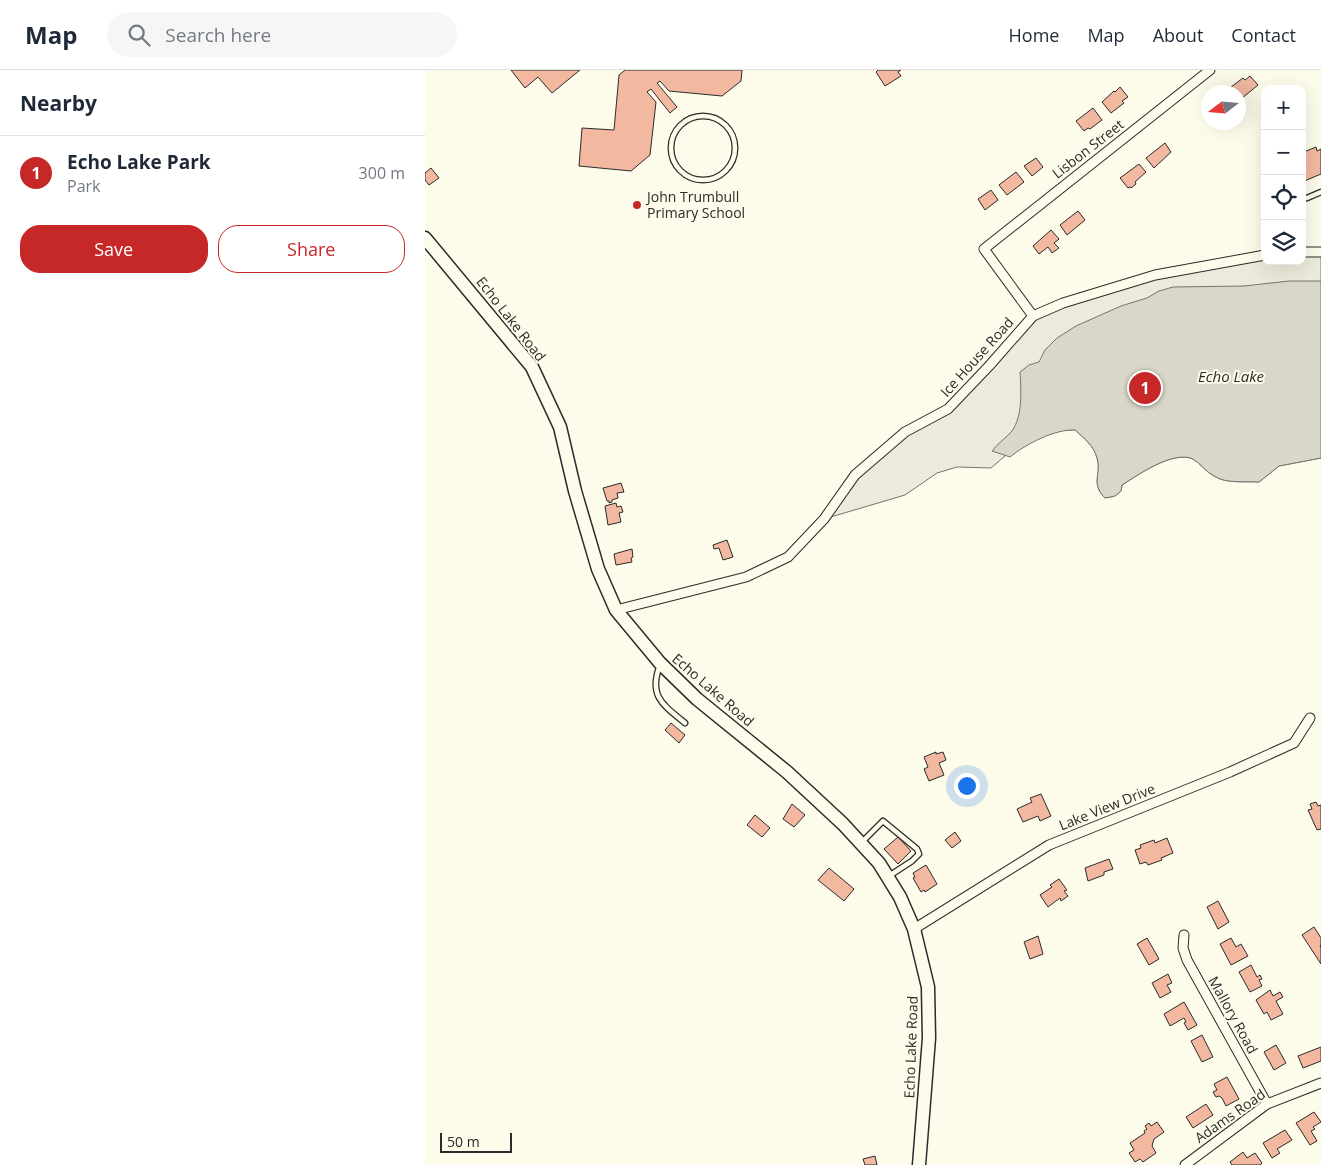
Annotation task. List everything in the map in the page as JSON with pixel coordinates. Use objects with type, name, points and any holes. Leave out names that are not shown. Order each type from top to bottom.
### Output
[{"type":"main road","name":"Echo Lake Road","points":[[425,238],[532,367],[560,427],[575,491],[597,569],[616,610],[660,664],[697,699],[787,772],[843,824],[879,863],[900,897],[915,928],[928,987],[929,1038],[919,1165]]},
{"type":"street","name":"Lisbon Street","points":[[1033,316],[983,249],[1210,70]]},
{"type":"street","points":[[1306,252],[1321,252]]},
{"type":"street","name":"Ice House Road","points":[[616,610],[746,577],[788,557],[824,519],[855,475],[905,432],[949,410],[1033,316],[1063,303],[1155,275],[1261,256]]},
{"type":"street","name":"Lake View Drive","points":[[915,928],[1049,845],[1231,772],[1294,743],[1310,718]]},
{"type":"street","name":"Mallory Road","points":[[1183,936],[1183,948],[1187,960],[1267,1104]]},
{"type":"street","name":"Adams Road","points":[[1185,1165],[1267,1104],[1321,1082]]},
{"type":"lane","points":[[713,117],[722,122],[729,130],[734,139],[734,155],[727,169],[719,176],[709,179],[689,176],[680,169],[674,160],[673,140],[683,123],[692,118],[713,117]]},
{"type":"lane","points":[[1307,198],[1321,192]]},
{"type":"lane","points":[[660,664],[655,677],[656,692],[663,706],[685,723]]},
{"type":"lane","points":[[861,843],[883,821],[917,849],[919,854],[913,862],[888,876]]},
{"type":"shaded area","name":"Echo Lake","points":[[1306,252],[1321,252],[1321,458],[1279,466],[1259,482],[1236,482],[1219,479],[1193,459],[1185,457],[1176,458],[1146,470],[1122,485],[1121,491],[1115,496],[1105,498],[1098,488],[1098,464],[1094,450],[1075,430],[1064,430],[1014,441],[1005,456],[991,468],[957,467],[937,473],[905,495],[824,519],[855,475],[905,432],[948,409],[1033,316],[1155,275],[1261,256],[1261,265],[1306,265]]},
{"type":"water","name":"Echo Lake","points":[[1289,281],[1321,281],[1321,458],[1279,466],[1259,482],[1236,482],[1219,479],[1193,459],[1185,457],[1176,458],[1146,470],[1122,485],[1121,491],[1115,496],[1105,498],[1098,488],[1096,454],[1088,442],[1075,430],[1067,430],[1041,438],[1010,457],[992,451],[1016,425],[1021,403],[1020,372],[1029,365],[1039,362],[1045,350],[1057,338],[1076,326],[1121,306],[1173,287],[1244,286]]},
{"type":"building","points":[[511,70],[580,70],[552,93],[538,77],[525,88]]},
{"type":"building","points":[[625,70],[742,70],[741,81],[722,96],[669,91],[660,81],[657,83],[677,107],[670,113],[651,89],[647,92],[656,102],[650,155],[631,171],[579,166],[582,128],[614,130],[619,75]]},
{"type":"building","points":[[878,70],[901,70],[898,72],[901,76],[885,86],[876,72]]},
{"type":"building","points":[[1250,76],[1258,85],[1246,95],[1246,85],[1234,85],[1243,78],[1245,80]]},
{"type":"building","points":[[1120,87],[1128,97],[1122,101],[1124,103],[1111,113],[1102,102]]},
{"type":"building","points":[[1093,108],[1102,120],[1084,131],[1076,121]]},
{"type":"building","points":[[1165,143],[1171,152],[1154,168],[1146,158]]},
{"type":"building","points":[[1316,147],[1317,151],[1321,149],[1321,174],[1306,180],[1306,175],[1306,151]]},
{"type":"building","points":[[1036,158],[1043,167],[1032,176],[1024,166]]},
{"type":"building","points":[[1139,164],[1146,172],[1135,182],[1136,184],[1128,188],[1120,178]]},
{"type":"building","points":[[431,168],[439,178],[429,185],[425,180],[425,173]]},
{"type":"building","points":[[1016,172],[1024,182],[1007,195],[999,185]]},
{"type":"building","points":[[991,190],[998,200],[985,210],[978,199]]},
{"type":"building","points":[[1078,211],[1085,220],[1067,235],[1060,225]]},
{"type":"building","points":[[1051,230],[1059,239],[1054,243],[1059,248],[1052,253],[1048,247],[1039,254],[1033,246]]},
{"type":"building","points":[[621,483],[624,492],[617,493],[618,498],[609,503],[603,488]]},
{"type":"building","points":[[616,503],[617,507],[621,506],[623,512],[619,513],[621,522],[608,525],[605,506]]},
{"type":"building","points":[[727,540],[733,557],[723,560],[719,548],[714,549],[713,545]]},
{"type":"building","points":[[632,549],[632,562],[616,565],[614,554]]},
{"type":"building","points":[[671,723],[685,735],[679,743],[665,730]]},
{"type":"building","points":[[936,752],[936,754],[943,752],[946,760],[939,763],[944,775],[929,781],[924,769],[928,767],[924,757]]},
{"type":"building","points":[[1041,794],[1051,816],[1040,821],[1038,816],[1023,822],[1017,809],[1032,802],[1030,798]]},
{"type":"building","points":[[1316,802],[1318,806],[1321,805],[1321,829],[1317,830],[1308,810],[1312,809],[1310,804]]},
{"type":"building","points":[[792,804],[805,815],[794,827],[783,819]]},
{"type":"building","points":[[755,815],[770,828],[762,837],[747,825]]},
{"type":"building","points":[[955,832],[961,841],[952,848],[945,840]]},
{"type":"building","points":[[898,837],[911,851],[898,864],[884,849]]},
{"type":"building","points":[[1167,838],[1173,853],[1161,858],[1162,860],[1148,865],[1146,862],[1140,864],[1135,850],[1141,848],[1140,845],[1154,840],[1155,843]]},
{"type":"building","points":[[1109,859],[1113,869],[1104,872],[1104,875],[1088,881],[1085,868]]},
{"type":"building","points":[[926,865],[937,884],[925,892],[924,890],[921,892],[913,878],[915,877],[913,873]]},
{"type":"building","points":[[829,868],[854,889],[844,901],[818,880]]},
{"type":"building","points":[[1059,879],[1067,890],[1064,891],[1068,896],[1061,901],[1060,898],[1048,907],[1040,895],[1052,887],[1050,885]]},
{"type":"building","points":[[1218,901],[1229,922],[1218,929],[1207,907]]},
{"type":"building","points":[[1314,927],[1321,938],[1321,964],[1302,935]]},
{"type":"building","points":[[1038,936],[1043,954],[1030,959],[1024,942]]},
{"type":"building","points":[[1147,938],[1159,959],[1149,965],[1137,944]]},
{"type":"building","points":[[1231,938],[1236,947],[1241,944],[1248,956],[1231,965],[1220,944]]},
{"type":"building","points":[[1251,965],[1257,977],[1260,975],[1262,979],[1259,980],[1262,986],[1250,992],[1239,972]]},
{"type":"building","points":[[1168,974],[1172,983],[1167,985],[1171,992],[1160,998],[1152,983]]},
{"type":"building","points":[[1270,990],[1273,996],[1280,992],[1283,997],[1276,1001],[1283,1014],[1271,1020],[1267,1012],[1264,1014],[1256,1000]]},
{"type":"building","points":[[1184,1002],[1197,1025],[1188,1030],[1184,1023],[1186,1022],[1184,1018],[1170,1026],[1164,1014]]},
{"type":"building","points":[[1202,1035],[1213,1057],[1202,1062],[1191,1041]]},
{"type":"building","points":[[1276,1045],[1286,1063],[1274,1070],[1264,1052]]},
{"type":"building","points":[[1321,1047],[1321,1061],[1303,1068],[1298,1056]]},
{"type":"building","points":[[1227,1077],[1239,1099],[1226,1106],[1222,1098],[1216,1097],[1213,1092],[1217,1090],[1214,1084]]},
{"type":"building","points":[[1206,1104],[1213,1115],[1193,1128],[1186,1117]]},
{"type":"building","points":[[1314,1112],[1321,1122],[1313,1127],[1315,1129],[1311,1131],[1317,1141],[1310,1145],[1296,1123]]},
{"type":"building","points":[[1157,1122],[1164,1132],[1154,1139],[1152,1146],[1156,1153],[1143,1162],[1140,1159],[1135,1162],[1129,1153],[1134,1150],[1130,1143],[1145,1133],[1144,1131],[1147,1129],[1145,1126],[1149,1123],[1151,1126]]},
{"type":"building","points":[[1285,1130],[1292,1140],[1277,1149],[1280,1153],[1272,1158],[1263,1143]]},
{"type":"building","points":[[1243,1152],[1247,1158],[1255,1153],[1262,1163],[1260,1165],[1232,1165],[1230,1162]]},
{"type":"building","points":[[875,1156],[877,1165],[865,1165],[863,1159]]},
{"type":"place","name":"John Trumbull Primary School","points":[[637,205]]},
{"type":"place","name":"Echo Lake Park","points":[[1145,388]]}]
